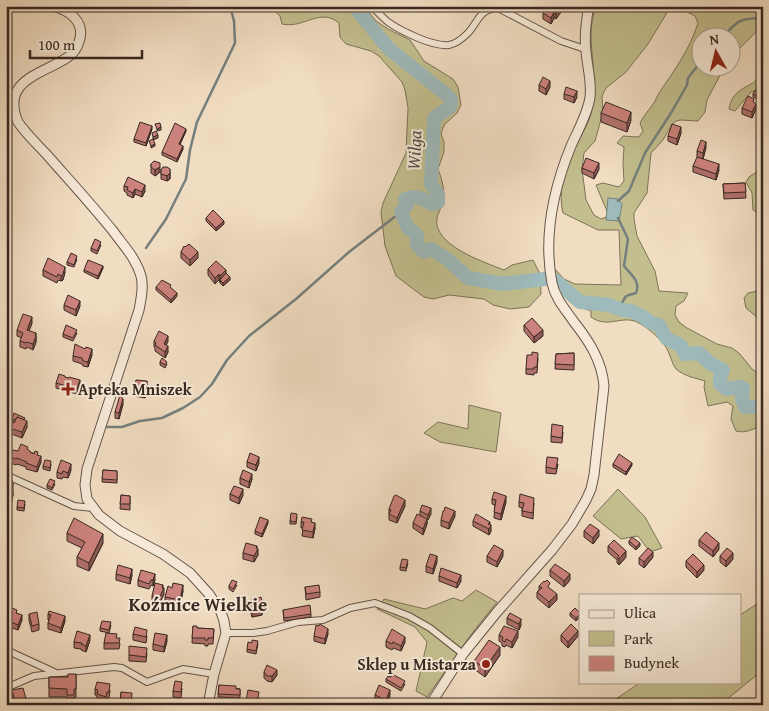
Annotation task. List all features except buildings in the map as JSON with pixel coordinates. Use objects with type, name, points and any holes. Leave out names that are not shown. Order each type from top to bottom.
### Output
[{"type":"street","points":[[51,6],[65,10],[75,17],[80,28],[80,40],[69,57],[30,74],[17,84],[10,100],[12,112],[25,131],[100,215],[129,251],[141,276],[142,293],[139,310],[86,469],[85,492],[93,508],[108,523],[163,554],[190,573],[216,602],[224,621],[226,633],[214,674],[208,705]]},
{"type":"street","points":[[371,6],[389,22],[436,44],[450,45],[460,40],[488,8],[498,8],[561,41],[585,49]]},
{"type":"street","points":[[430,705],[463,654],[567,531],[582,509],[591,489],[604,386],[603,375],[601,366],[589,343],[557,298],[549,268],[548,234],[556,191],[590,97],[585,49],[589,6]]},
{"type":"street","points":[[6,474],[74,506],[93,508]]},
{"type":"street","points":[[226,633],[253,633],[298,622],[323,620],[350,608],[375,603],[409,616],[430,628],[463,654]]},
{"type":"street","points":[[6,650],[51,672],[60,673]]},
{"type":"street","points":[[6,688],[34,676],[114,667],[122,668],[147,682],[183,669],[214,674]]},
{"type":"green space","points":[[204,6],[364,6],[376,21],[410,40],[424,61],[453,79],[458,87],[461,105],[457,113],[444,125],[441,134],[444,142],[444,152],[438,169],[444,195],[437,218],[438,228],[451,244],[461,251],[504,270],[512,265],[533,260],[540,274],[541,294],[529,307],[510,309],[493,305],[484,299],[449,295],[433,299],[424,297],[396,276],[385,246],[381,212],[383,203],[406,153],[408,108],[402,82],[379,56],[371,51],[346,44],[340,37],[339,23],[332,19],[318,18],[290,25],[282,24],[280,16],[273,10],[265,8],[239,9]]},
{"type":"green space","points":[[595,6],[671,6],[648,44],[626,72],[606,88],[602,96],[603,112],[595,141],[584,153],[582,169],[586,200],[594,215],[601,219],[609,216],[596,185],[603,183],[619,187],[624,181],[624,147],[617,143],[623,136],[639,137],[643,131],[640,123],[692,40],[692,78],[719,78],[707,100],[705,112],[698,121],[676,121],[651,153],[647,193],[634,213],[634,219],[637,236],[655,271],[659,291],[688,293],[684,301],[676,306],[675,315],[679,322],[717,344],[732,348],[739,353],[752,369],[763,376],[763,426],[747,431],[736,431],[731,419],[733,406],[727,402],[708,406],[704,387],[705,381],[686,375],[676,369],[666,347],[650,331],[631,320],[603,322],[591,317],[591,311],[569,301],[558,284],[553,267],[564,279],[575,284],[621,285],[619,230],[598,230],[563,213],[561,197],[563,181],[572,150],[587,124],[594,99],[591,26]]},
{"type":"green space","points":[[685,6],[763,6],[763,25],[742,46],[742,28],[696,28],[698,23],[695,16],[687,12]]},
{"type":"green space","points":[[763,75],[763,89],[751,92],[735,111],[729,109],[732,99],[737,93]]},
{"type":"green space","points":[[763,168],[763,212],[758,213],[753,210],[752,193],[746,182],[749,177]]},
{"type":"green space","points":[[763,290],[763,322],[746,308],[744,298],[748,293]]},
{"type":"green space","points":[[469,405],[501,413],[496,452],[440,442],[424,433],[438,422],[468,429]]},
{"type":"green space","points":[[618,489],[645,517],[662,548],[650,552],[638,536],[621,539],[593,516]]},
{"type":"green space","points":[[476,590],[497,602],[470,636],[427,697],[416,691],[427,642],[415,627],[377,609],[384,599],[425,609],[453,598],[462,601]]},
{"type":"green space","points":[[763,600],[763,670],[720,705],[607,705],[638,684],[742,684],[742,614]]},
{"type":"water","points":[[608,198],[618,199],[622,204],[619,221],[606,220]]},
{"type":"waterway","points":[[146,248],[166,219],[186,179],[190,150],[197,122],[235,43],[234,21],[230,6]]},
{"type":"waterway","name":"Wilga","points":[[354,6],[388,48],[451,100],[450,107],[434,118],[431,184],[438,194],[438,202],[432,204],[412,197],[405,199],[407,205],[401,212],[408,228],[417,235],[417,245],[424,252],[431,249],[447,259],[468,278],[503,284],[545,279]]},
{"type":"waterway","points":[[731,28],[743,20],[763,18]]},
{"type":"waterway","points":[[618,201],[629,191],[645,153],[671,113],[692,73]]},
{"type":"waterway","points":[[106,427],[122,427],[140,421],[162,418],[200,397],[212,384],[227,360],[249,336],[296,299],[349,252],[401,212]]},
{"type":"waterway","points":[[613,306],[622,303],[626,296],[636,293],[637,289],[634,278],[624,266],[628,239],[618,218]]},
{"type":"waterway","name":"Wilga","points":[[556,281],[580,302],[609,305],[631,311],[651,323],[659,325],[666,338],[681,346],[685,354],[699,353],[711,364],[723,370],[720,384],[727,389],[743,388],[742,399],[745,407],[763,407]]},
{"type":"place","name":"Apteka Mniszek","points":[[68,389]]},
{"type":"place","name":"Sklep u Mistarza","points":[[486,664]]},
{"type":"district","name":"Koźmice Wielkie","points":[[198,604]]}]
